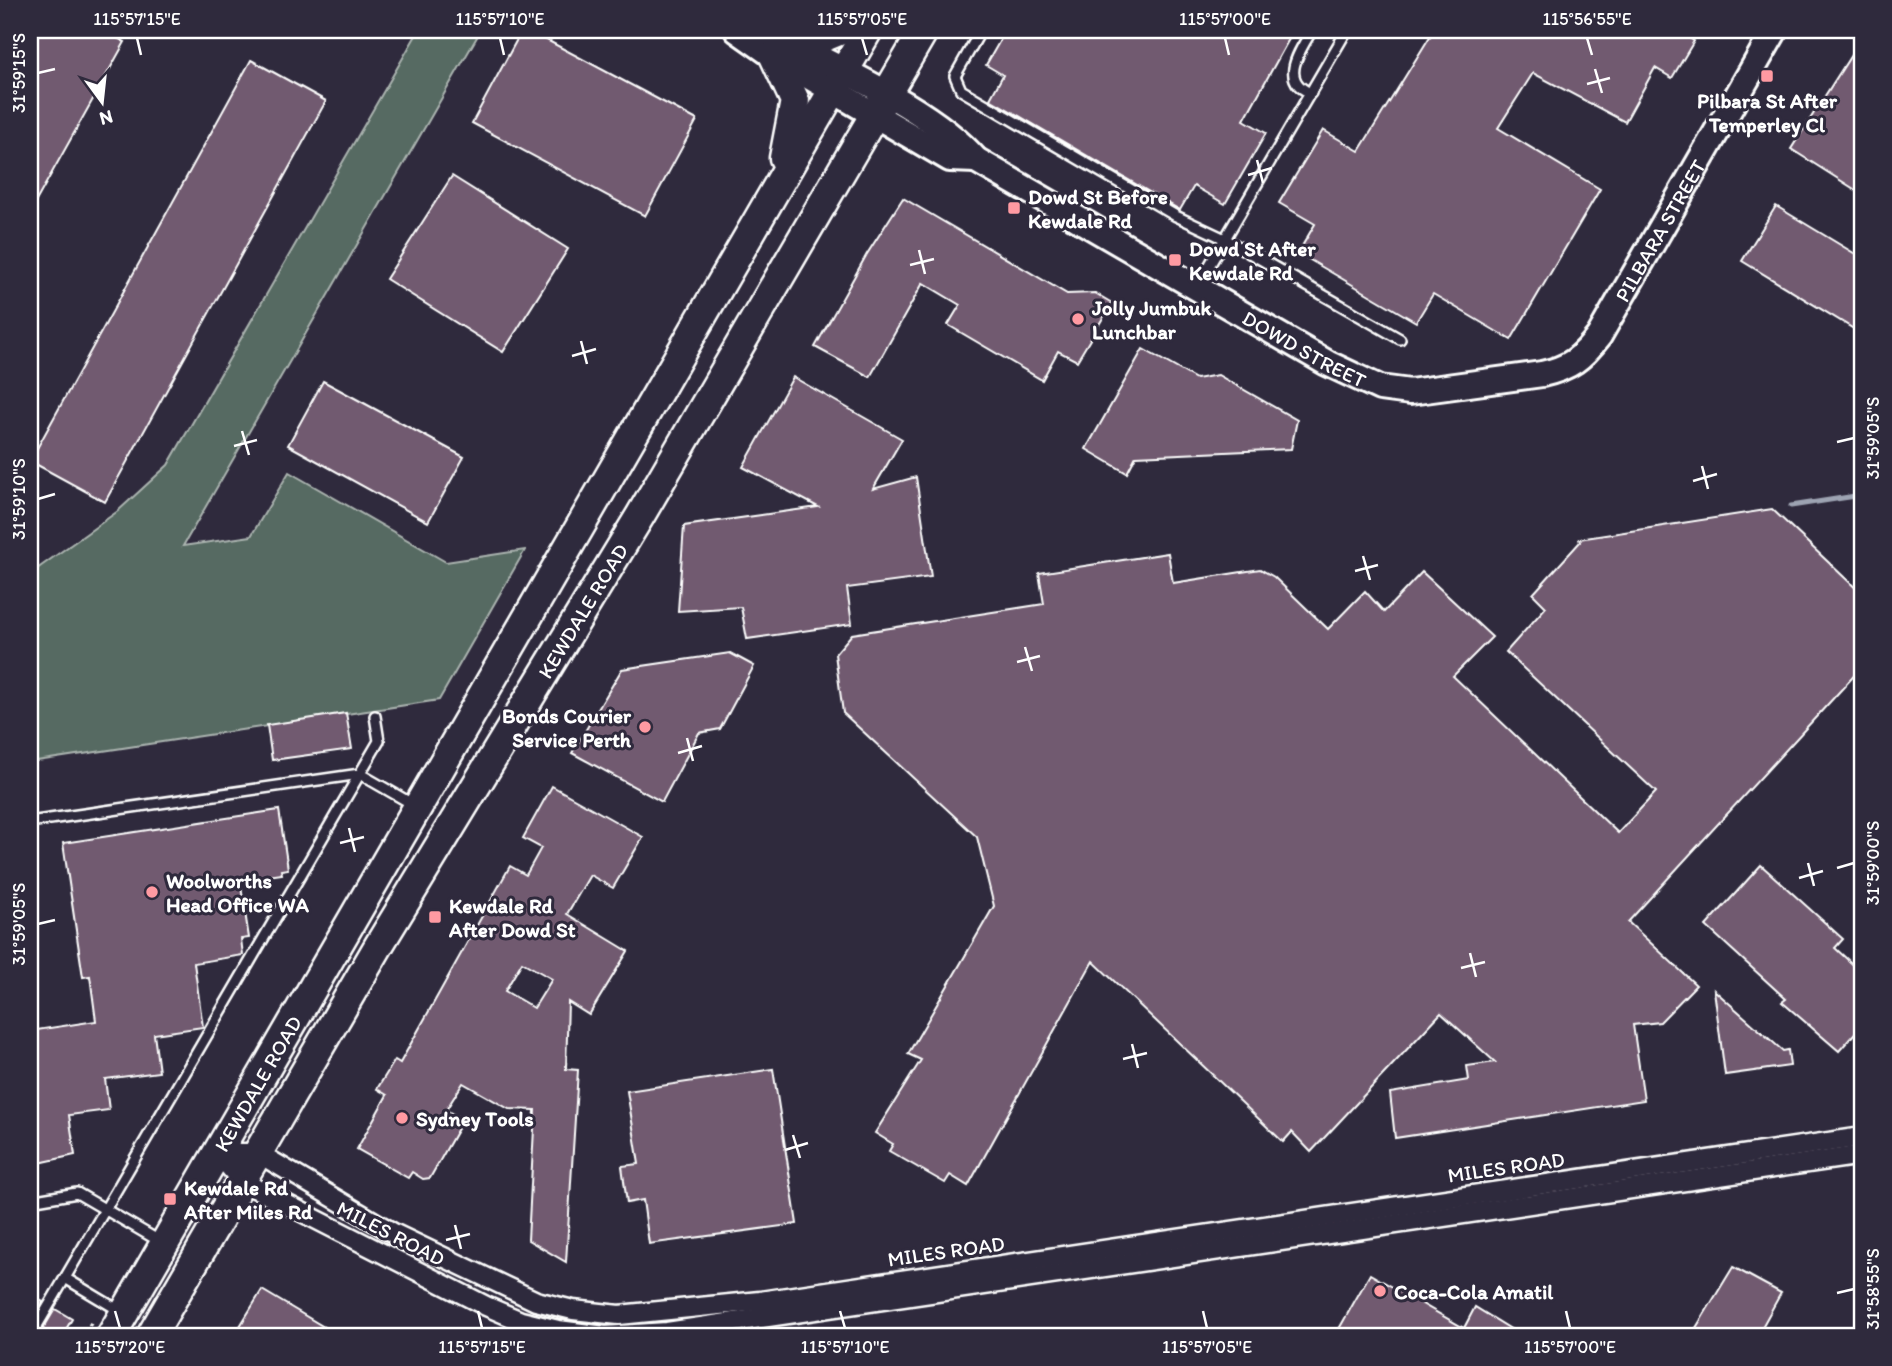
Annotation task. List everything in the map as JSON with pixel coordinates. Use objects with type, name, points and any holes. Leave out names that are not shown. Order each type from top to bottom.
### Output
[{"type":"main road","name":"DOWD STREET","points":[[737,30],[773,41],[880,105],[961,143],[976,160],[1327,363],[1380,388],[1410,392],[1513,379],[1562,370],[1584,356]]},
{"type":"main road","points":[[779,181],[795,101],[773,41],[817,40],[841,30]]},
{"type":"main road","name":"KEWDALE ROAD","points":[[118,1325],[868,30]]},
{"type":"main road","name":"KEWDALE ROAD","points":[[151,1336],[241,1181],[633,528],[924,30]]},
{"type":"main road","name":"PILBARA STREET","points":[[1584,356],[1599,336],[1775,30]]},
{"type":"main road","points":[[419,807],[453,826]]},
{"type":"street","name":"MILES ROAD","points":[[258,1153],[395,1234],[501,1286],[536,1301],[573,1310],[619,1315],[682,1311],[868,1285],[1862,1136]]},
{"type":"street","points":[[218,1153],[258,1153]]},
{"type":"street","name":"MILES ROAD","points":[[218,1153],[241,1181],[380,1255],[522,1321],[558,1331],[605,1336],[667,1332],[894,1300],[1862,1155]]},
{"type":"lane","points":[[981,30],[955,76],[961,90],[1176,216],[1225,239],[1400,339]]},
{"type":"lane","points":[[1311,93],[1301,89],[1294,80],[1293,64],[1312,30]]},
{"type":"lane","points":[[1197,286],[1348,30]]},
{"type":"lane","points":[[31,1336],[379,741],[376,716]]},
{"type":"lane","points":[[36,821],[360,774],[419,807]]},
{"type":"lane","points":[[30,1201],[77,1193],[165,1244]]},
{"type":"lane","points":[[65,1278],[118,1325]]},
{"type":"green space","points":[[419,30],[481,30],[183,546],[251,536],[289,472],[446,562],[525,550],[439,700],[30,762],[30,574],[118,511],[168,465]]},
{"type":"building","points":[[30,30],[102,30],[125,42],[30,212]]},
{"type":"building","points":[[522,30],[528,30],[697,120],[645,216],[472,123]]},
{"type":"building","points":[[1006,30],[1294,30],[1244,120],[1266,133],[1225,204],[1194,186],[1180,210],[990,99],[1003,75],[986,65]]},
{"type":"building","points":[[1434,30],[1676,30],[1694,41],[1672,78],[1655,68],[1625,122],[1533,73],[1498,128],[1600,189],[1511,340],[1433,294],[1416,322],[1298,253],[1315,224],[1279,203],[1323,130],[1359,151]]},
{"type":"building","points":[[1862,38],[1862,194],[1791,149]]},
{"type":"building","points":[[251,60],[326,101],[105,502],[30,461]]},
{"type":"building","points":[[452,176],[568,249],[503,352],[386,279]]},
{"type":"building","points":[[903,198],[1067,294],[1095,293],[1112,303],[1077,361],[1058,351],[1042,380],[948,325],[960,305],[923,283],[870,377],[815,347],[867,254]]},
{"type":"building","points":[[1776,206],[1862,258],[1862,334],[1742,261]]},
{"type":"building","points":[[1143,349],[1196,379],[1218,375],[1297,420],[1291,449],[1136,456],[1127,473],[1086,449]]},
{"type":"building","points":[[793,377],[902,439],[873,489],[916,477],[931,577],[847,588],[852,624],[747,639],[741,607],[678,611],[684,526],[818,507],[743,467]]},
{"type":"building","points":[[323,381],[464,457],[428,522],[288,445]]},
{"type":"building","points":[[1772,509],[1862,594],[1862,667],[1628,922],[1696,985],[1660,1022],[1633,1025],[1644,1100],[1395,1138],[1390,1093],[1469,1080],[1467,1066],[1495,1062],[1441,1013],[1311,1152],[1292,1132],[1283,1142],[1093,961],[968,1186],[950,1175],[945,1183],[889,1151],[893,1144],[875,1133],[921,1060],[908,1054],[994,906],[977,837],[843,713],[835,654],[852,634],[1044,604],[1039,573],[1168,553],[1173,583],[1260,569],[1274,577],[1328,629],[1365,591],[1384,612],[1422,572],[1492,637],[1453,676],[1618,833],[1656,792],[1506,652],[1546,607],[1533,594],[1580,542],[1579,539]]},
{"type":"building","points":[[730,653],[754,666],[720,729],[699,733],[662,802],[572,753],[622,669]]},
{"type":"building","points":[[346,713],[352,749],[272,760],[267,725]]},
{"type":"building","points":[[552,786],[643,837],[613,888],[590,875],[567,914],[628,951],[589,1015],[568,1002],[566,1069],[578,1070],[566,1262],[528,1240],[535,1110],[509,1109],[463,1083],[446,1110],[458,1117],[460,1125],[430,1178],[423,1179],[412,1172],[408,1178],[357,1149],[387,1095],[377,1089],[395,1060],[400,1063],[510,866],[526,875],[541,848],[523,838]],"holes":[[[522,962],[552,979],[534,1008],[505,991]]]},
{"type":"building","points":[[279,810],[288,869],[281,870],[282,874],[240,880],[249,938],[241,939],[243,955],[194,963],[203,1027],[154,1034],[159,1072],[105,1079],[109,1110],[69,1115],[75,1155],[30,1165],[30,1031],[96,1021],[90,976],[83,977],[63,843]]},
{"type":"building","points":[[1761,865],[1843,939],[1835,948],[1862,973],[1862,1025],[1839,1051],[1782,1002],[1786,999],[1706,926]]},
{"type":"building","points":[[1714,990],[1783,1051],[1788,1050],[1790,1066],[1725,1075]]},
{"type":"building","points":[[773,1069],[797,1224],[649,1244],[643,1200],[627,1203],[622,1166],[639,1164],[627,1091]]},
{"type":"building","points":[[1733,1267],[1781,1293],[1757,1336],[1691,1336]]},
{"type":"building","name":"Coca-Cola Amatil","points":[[1370,1274],[1464,1328],[1475,1307],[1522,1336],[1335,1336]]},
{"type":"building","points":[[262,1290],[339,1336],[234,1336]]},
{"type":"building","points":[[30,1295],[43,1302],[30,1324]]},
{"type":"building","points":[[55,1309],[72,1319],[62,1336],[39,1336]]},
{"type":"waterway","points":[[1791,506],[1862,495]]},
{"type":"place","name":"Pilbara St After Temperley Cl","points":[[1767,76]]},
{"type":"place","name":"Dowd St Before Kewdale Rd","points":[[1014,208]]},
{"type":"place","name":"Dowd St After Kewdale Rd","points":[[1175,260]]},
{"type":"place","name":"Jolly Jumbuk Lunchbar","points":[[1078,319]]},
{"type":"place","name":"Bonds Courier Service Perth","points":[[645,727]]},
{"type":"place","name":"Woolworths Head Office WA","points":[[152,892]]},
{"type":"place","name":"Kewdale Rd After Dowd St","points":[[435,917]]},
{"type":"place","name":"Sydney Tools","points":[[402,1118]]},
{"type":"place","name":"Kewdale Rd After Miles Rd","points":[[170,1199]]},
{"type":"place","name":"Coca-Cola Amatil","points":[[1380,1291]]}]
